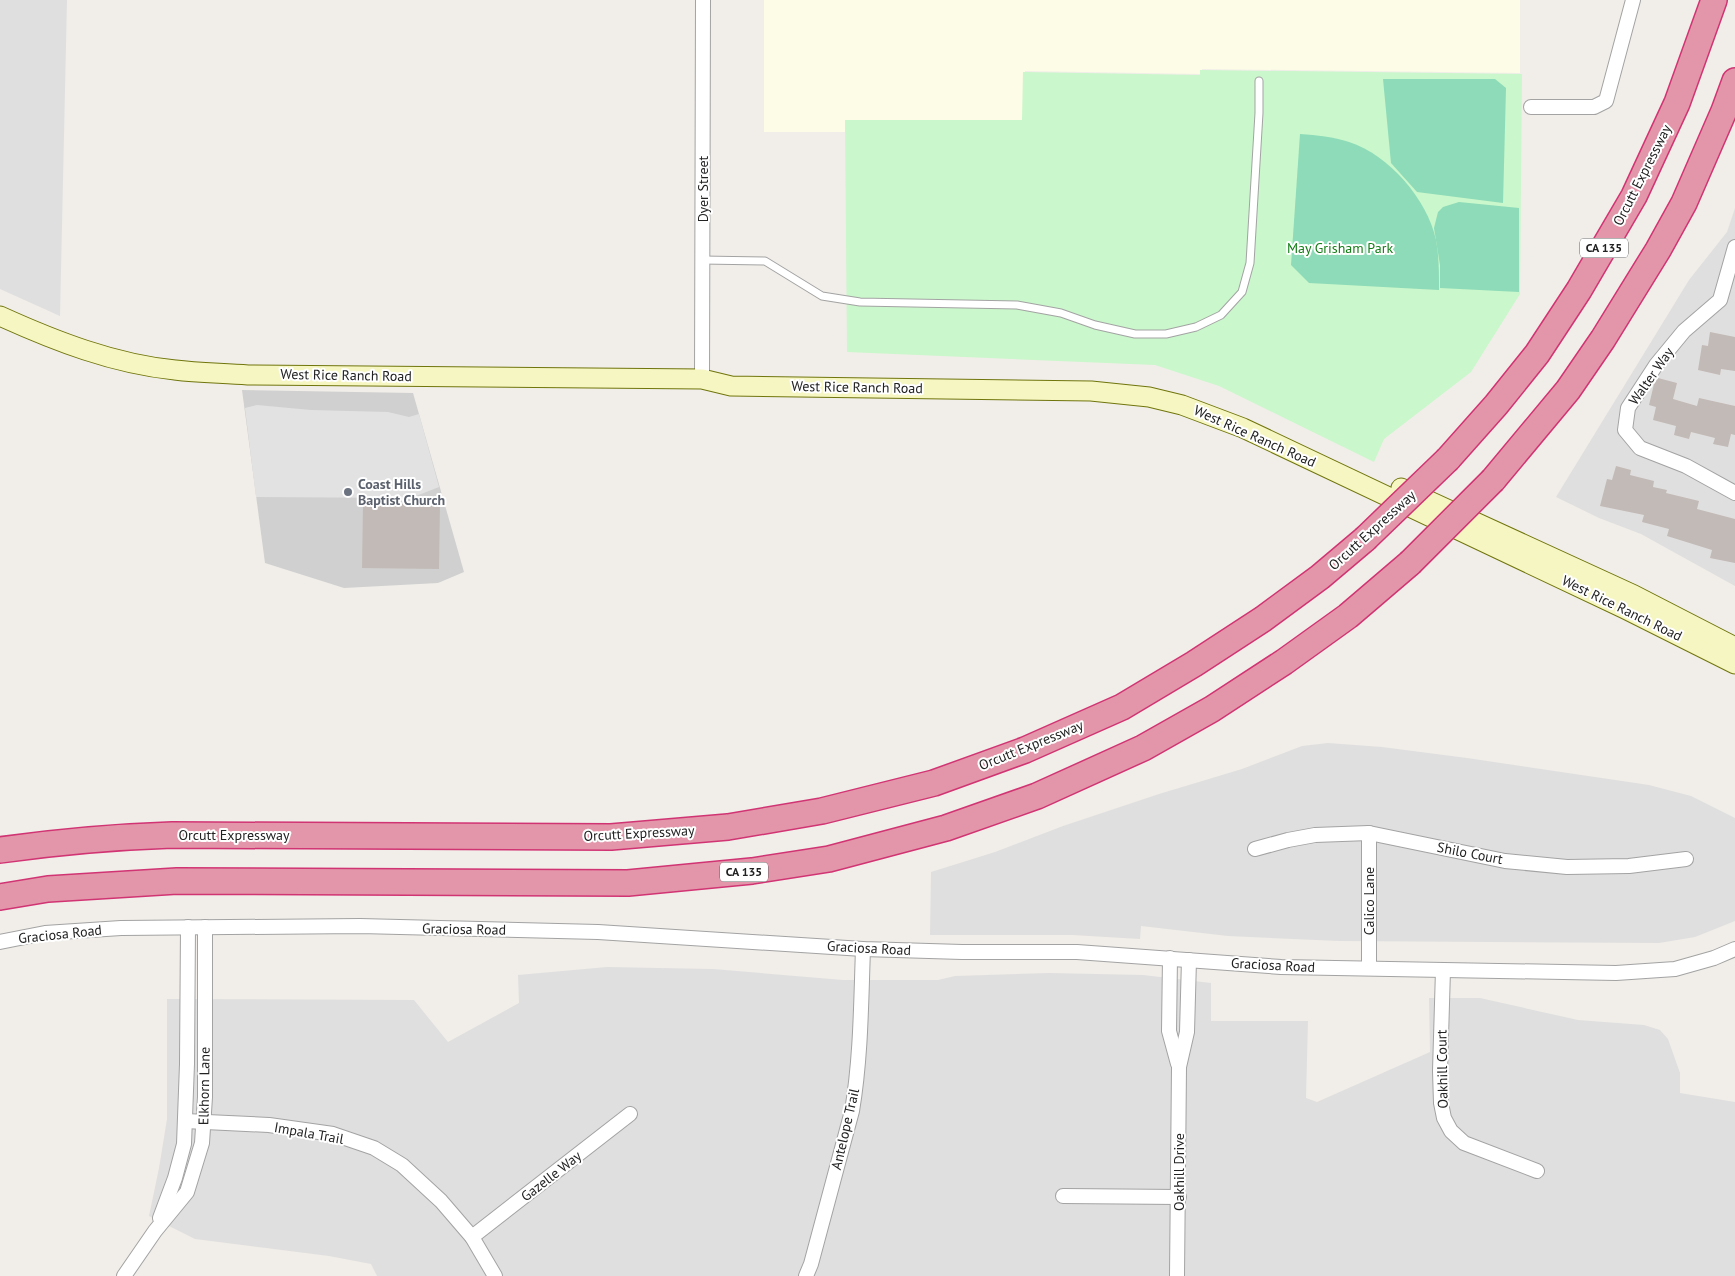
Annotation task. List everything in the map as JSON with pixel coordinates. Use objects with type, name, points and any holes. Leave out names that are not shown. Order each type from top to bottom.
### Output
[{"type":"highway","name":"Orcutt Expressway","points":[[0,850],[55,842],[172,835],[611,837],[728,827],[822,811],[934,782],[1025,750],[1122,707],[1194,664],[1263,619],[1320,577],[1365,539],[1448,459],[1496,405],[1537,354],[1584,281],[1634,196],[1673,112],[1713,3]]},
{"type":"highway","name":"CA 135","points":[[0,897],[48,889],[177,881],[628,883],[752,871],[829,859],[946,828],[1037,796],[1143,748],[1212,709],[1284,662],[1348,616],[1410,563],[1493,480],[1568,390],[1603,339],[1658,250],[1684,203],[1724,111],[1735,80]]},
{"type":"main road","name":"West Rice Ranch Road","points":[[0,316],[39,334],[109,358],[174,370],[248,374],[702,379],[730,373],[1093,378],[1151,385],[1188,394],[1244,416],[1634,596],[1735,647]]},
{"type":"main road","name":"West Rice Ranch Road","points":[[702,379],[731,386],[1091,391],[1149,397],[1182,405],[1261,437],[1626,609],[1735,664]]},
{"type":"street","name":"Dyer Street","points":[[702,379],[703,0]]},
{"type":"street","points":[[1531,106],[1594,107],[1606,101],[1633,0]]},
{"type":"street","points":[[1735,247],[1720,300],[1735,302]]},
{"type":"street","name":"Walter Way","points":[[1720,300],[1684,331],[1656,365],[1628,408],[1626,430],[1640,448],[1686,466],[1735,493]]},
{"type":"street","name":"Shilo Court","points":[[1255,849],[1315,835],[1369,833],[1505,861],[1567,867],[1629,866],[1686,859]]},
{"type":"street","name":"Calico Lane","points":[[1369,833],[1369,968]]},
{"type":"street","name":"Graciosa Road","points":[[0,942],[45,934],[121,928],[360,926],[598,932],[863,949],[962,952],[1077,952],[1281,967],[1616,973],[1674,969],[1714,958],[1735,948]]},
{"type":"street","name":"Elkhorn Lane","points":[[155,1231],[175,1178],[184,1144],[187,1064],[188,927]]},
{"type":"street","name":"Elkhorn Lane","points":[[124,1276],[155,1231],[187,1192],[202,1143],[205,927]]},
{"type":"street","name":"Antelope Trail","points":[[806,1276],[814,1254],[854,1095],[860,1035],[863,949]]},
{"type":"street","name":"Oakhill Drive","points":[[1170,958],[1169,1030],[1179,1067]]},
{"type":"street","name":"Oakhill Drive","points":[[1178,1276],[1179,1067],[1188,1032],[1189,960]]},
{"type":"street","name":"Oakhill Court","points":[[1443,970],[1440,1103],[1444,1118],[1451,1131],[1464,1143],[1537,1171]]},
{"type":"street","name":"Gazelle Way","points":[[472,1237],[630,1114]]},
{"type":"street","name":"Impala Trail","points":[[185,1121],[269,1125],[333,1134],[374,1148],[402,1165],[441,1201],[472,1237],[495,1276]]},
{"type":"street","points":[[1064,1196],[1179,1197]]},
{"type":"lane","points":[[702,260],[765,261],[822,296],[860,302],[1017,305],[1061,313],[1095,325],[1135,334],[1166,334],[1196,327],[1221,315],[1242,292],[1250,263],[1259,113],[1259,81]]},
{"type":"shaded area","points":[[0,0],[67,0],[60,316],[0,289]]},
{"type":"shaded area","points":[[764,0],[1520,0],[1520,73],[1202,69],[1201,74],[1025,71],[1023,120],[845,120],[845,132],[764,132]]},
{"type":"shaded area","points":[[1735,208],[1735,586],[1641,534],[1599,518],[1556,497],[1689,280],[1727,232]]},
{"type":"shaded area","name":"Coast Hills Baptist Church","points":[[242,390],[413,393],[464,572],[438,583],[344,588],[265,563]]},
{"type":"shaded area","points":[[257,405],[311,410],[388,412],[409,417],[419,414],[439,487],[411,498],[256,497],[245,408]]},
{"type":"shaded area","points":[[1328,743],[1382,747],[1467,758],[1649,785],[1691,796],[1735,818],[1735,921],[1695,937],[1659,943],[1339,941],[1228,936],[1141,926],[1140,939],[1072,935],[930,935],[931,872],[995,852],[1063,826],[1159,794],[1242,769],[1302,746]]},
{"type":"shaded area","points":[[607,967],[713,969],[843,980],[938,980],[955,976],[1049,973],[1143,975],[1211,983],[1211,1021],[1308,1021],[1306,1098],[1317,1102],[1430,1052],[1429,998],[1480,998],[1578,1020],[1644,1025],[1660,1030],[1668,1039],[1680,1073],[1680,1093],[1735,1102],[1735,1276],[377,1276],[371,1264],[329,1256],[195,1239],[149,1216],[167,1119],[167,999],[414,1000],[448,1042],[519,1003],[518,975]]},
{"type":"green space","name":"May Grisham Park","points":[[1200,70],[1522,74],[1520,294],[1471,372],[1384,439],[1374,462],[1219,386],[1155,365],[847,352],[845,120],[1022,120],[1023,72],[1200,75]]},
{"type":"green space","points":[[1383,79],[1495,79],[1506,88],[1503,203],[1417,192],[1391,163]]},
{"type":"green space","points":[[1300,134],[1337,139],[1364,148],[1392,168],[1404,180],[1424,209],[1436,240],[1439,290],[1309,283],[1291,265]]},
{"type":"green space","points":[[1459,202],[1519,208],[1519,292],[1440,288],[1440,265],[1434,228],[1438,212],[1443,207]]},
{"type":"building","points":[[1710,332],[1735,337],[1735,371],[1721,369],[1720,375],[1698,370],[1702,345],[1708,346]]},
{"type":"building","points":[[1658,378],[1677,383],[1673,399],[1697,406],[1699,398],[1735,406],[1735,435],[1731,434],[1728,447],[1713,444],[1715,438],[1691,432],[1689,439],[1674,435],[1676,426],[1653,420],[1656,407],[1649,405],[1654,384]]},
{"type":"building","points":[[1616,466],[1631,470],[1630,475],[1654,481],[1653,487],[1667,490],[1666,493],[1699,501],[1697,509],[1735,519],[1735,563],[1710,558],[1712,550],[1667,536],[1669,529],[1642,522],[1644,515],[1600,506],[1607,479],[1612,480]]},
{"type":"building","points":[[363,503],[440,505],[439,569],[362,568]]},
{"type":"place","name":"Coast Hills Baptist Church","points":[[348,492]]}]
